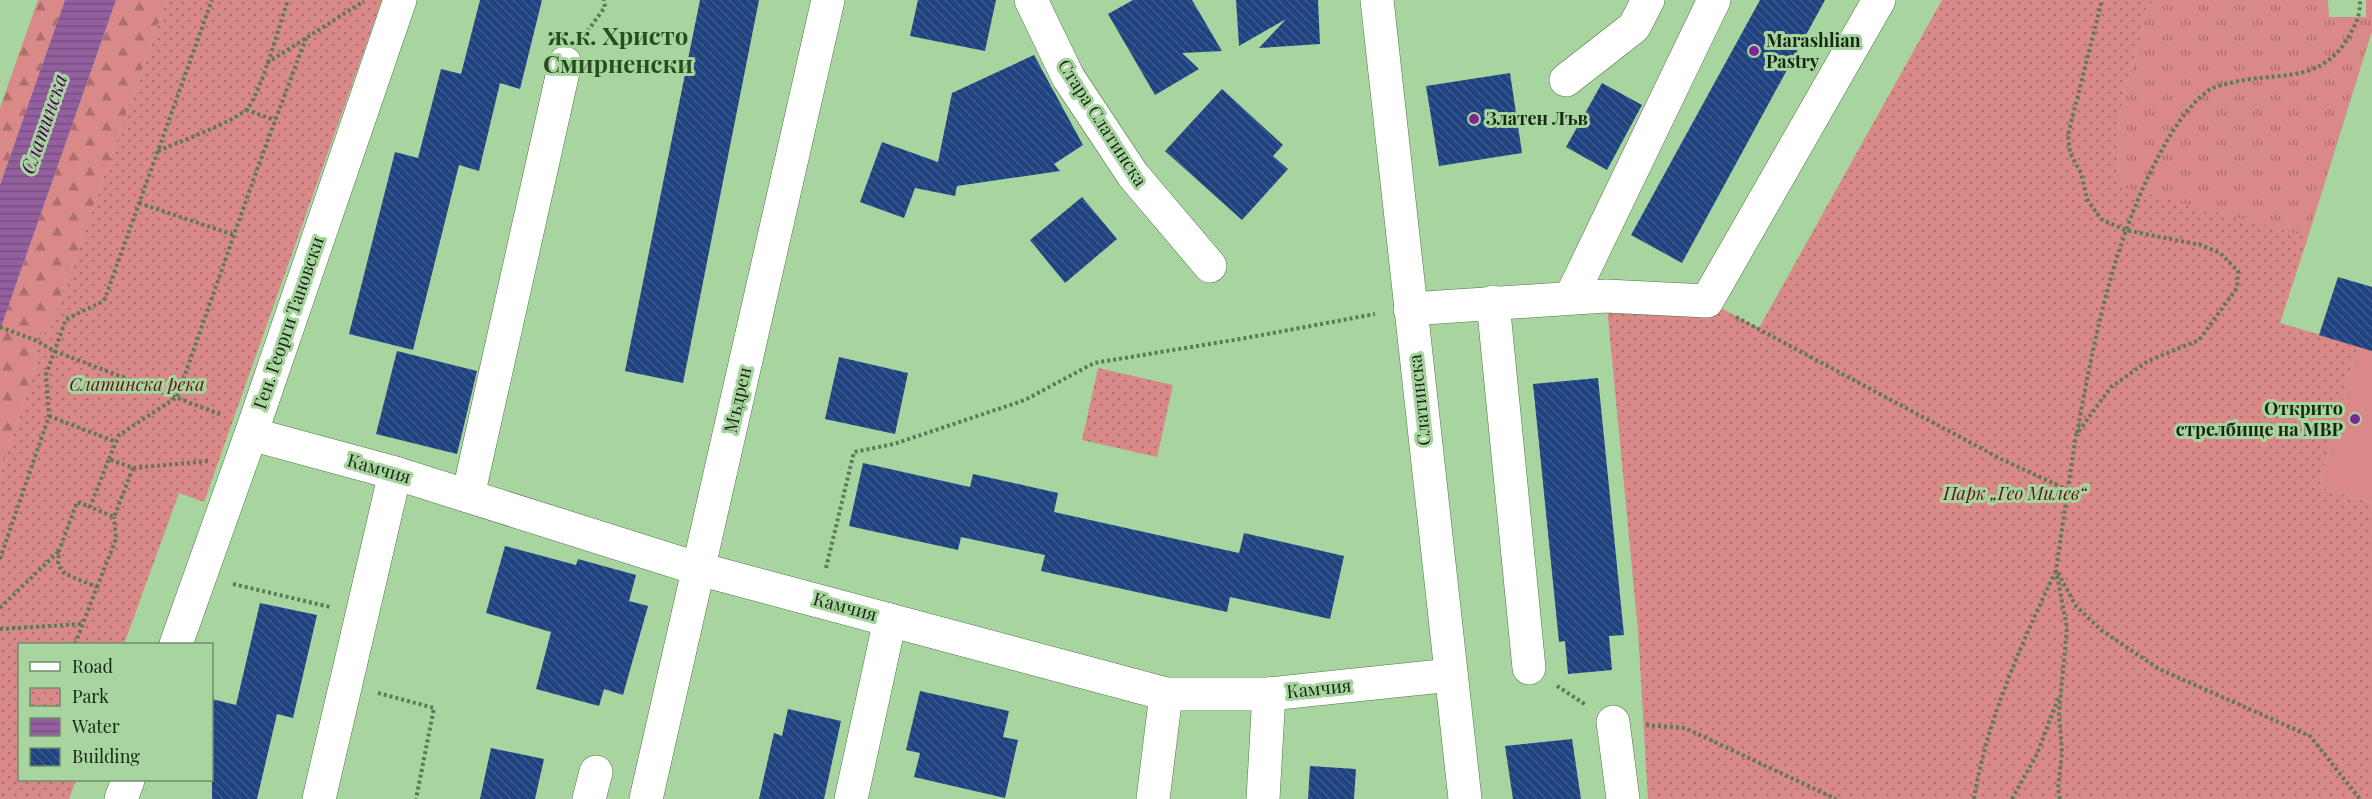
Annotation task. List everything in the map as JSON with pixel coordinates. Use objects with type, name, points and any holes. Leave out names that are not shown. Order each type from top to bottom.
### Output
[{"type":"street","name":"Ген. Георги Тановски","points":[[177,643],[400,0]]},
{"type":"street","name":"Мъдрен","points":[[646,799],[828,0]]},
{"type":"street","name":"Стара Слатинска","points":[[1031,0],[1068,76],[1133,176],[1210,266]]},
{"type":"street","name":"Слатинска","points":[[1377,0],[1465,799]]},
{"type":"street","points":[[1566,80],[1634,27],[1648,0]]},
{"type":"street","points":[[1571,297],[1714,0]]},
{"type":"street","points":[[1410,309],[1606,296],[1707,301],[1879,0]]},
{"type":"street","points":[[468,496],[565,63]]},
{"type":"street","points":[[1493,302],[1529,668]]},
{"type":"street","name":"Камчия","points":[[247,446],[395,473],[699,569],[1166,694],[1269,694],[1451,675]]},
{"type":"street","points":[[319,799],[395,473]]},
{"type":"street","points":[[850,799],[890,620]]},
{"type":"street","points":[[1153,799],[1166,694]]},
{"type":"street","points":[[1263,799],[1269,694]]},
{"type":"street","points":[[1613,722],[1623,799]]},
{"type":"street","points":[[121,799],[128,781]]},
{"type":"path","points":[[0,559],[49,416],[46,375],[66,319],[104,301],[212,0]]},
{"type":"path","points":[[158,151],[234,118],[246,110],[255,94],[288,0]]},
{"type":"path","points":[[266,64],[365,0]]},
{"type":"path","points":[[565,63],[605,7],[604,0]]},
{"type":"path","points":[[2076,435],[2111,387],[2148,361],[2199,340],[2237,288],[2238,271],[2220,253],[2201,245],[2125,230],[2101,219],[2087,199],[2081,172],[2070,153],[2068,135],[2102,0]]},
{"type":"path","points":[[1974,799],[1990,731],[2016,657],[2056,570],[2076,435],[2106,292],[2125,230],[2152,169],[2187,110],[2211,89],[2246,79],[2296,75],[2321,64],[2340,50],[2360,17],[2360,0]]},
{"type":"path","points":[[90,507],[119,435],[177,397],[306,38]]},
{"type":"path","points":[[246,110],[275,120]]},
{"type":"path","points":[[139,203],[234,235]]},
{"type":"path","points":[[1707,301],[2001,459],[2068,490]]},
{"type":"path","points":[[818,600],[854,452],[894,444],[1025,400],[1094,363],[1375,314]]},
{"type":"path","points":[[0,327],[54,351],[217,411],[247,446],[133,468],[110,459]]},
{"type":"path","points":[[49,416],[116,442]]},
{"type":"path","points":[[76,643],[116,539],[114,517],[133,468]]},
{"type":"path","points":[[97,586],[65,574],[58,565],[60,551],[77,502],[114,517]]},
{"type":"path","points":[[0,608],[60,551]]},
{"type":"path","points":[[2056,570],[2067,628],[2059,713],[2062,753],[2058,789],[2060,799]]},
{"type":"path","points":[[2056,570],[2076,606],[2101,630],[2159,669],[2310,736],[2360,799]]},
{"type":"path","points":[[200,576],[363,615]]},
{"type":"path","points":[[0,630],[82,624]]},
{"type":"path","points":[[1529,668],[1613,722],[1685,728],[1836,799]]},
{"type":"path","points":[[346,684],[435,708],[416,799]]},
{"type":"path","points":[[2012,799],[2037,754],[2061,690]]},
{"type":"green space","points":[[38,0],[65,0],[0,185],[0,108]]},
{"type":"green space","points":[[116,0],[167,0],[50,328],[45,333],[37,335],[33,346],[37,361],[0,474],[0,330]]},
{"type":"green space","name":"Слатинска река","points":[[167,0],[382,0],[204,502],[179,493],[124,643],[18,643],[18,781],[76,781],[69,799],[0,799],[0,474],[37,361],[33,346],[37,335],[45,333],[50,328]]},
{"type":"green space","name":"Парк „Гео Милев“","points":[[1942,0],[2156,0],[2146,7],[2121,107],[2118,147],[2122,187],[2308,237],[2280,323],[2358,346],[2319,487],[2372,503],[2372,799],[1648,799],[1638,631],[1606,296],[1707,301],[1759,328]]},
{"type":"green space","points":[[2156,0],[2328,0],[2329,17],[2366,17],[2366,0],[2372,0],[2372,31],[2308,237],[2185,204],[2065,447],[2122,187],[2118,147],[2121,107],[2146,7]]},
{"type":"green space","name":"Открито стрелбище на МВР","points":[[2358,346],[2372,350],[2372,503],[2319,487]]},
{"type":"green space","points":[[1098,368],[1173,385],[1157,457],[1082,440]]},
{"type":"water","points":[[65,0],[116,0],[0,330],[0,185]]},
{"type":"building","points":[[480,0],[542,0],[520,89],[500,83],[479,171],[459,165],[413,350],[349,334],[395,152],[418,158],[441,69],[461,74]]},
{"type":"building","points":[[700,0],[759,0],[683,383],[625,371]]},
{"type":"building","points":[[918,0],[996,0],[985,51],[910,36]]},
{"type":"building","points":[[1133,0],[1192,0],[1222,51],[1182,53],[1199,69],[1155,95],[1108,14]]},
{"type":"building","points":[[1236,0],[1318,0],[1320,44],[1259,48],[1286,19],[1239,46]]},
{"type":"building","points":[[1760,0],[1825,0],[1682,263],[1631,235]]},
{"type":"building","points":[[1034,55],[1083,145],[1054,164],[1060,171],[957,186],[955,196],[915,188],[904,218],[860,202],[882,142],[938,162],[952,93]]},
{"type":"building","name":"Златен Лъв","points":[[1510,73],[1522,153],[1439,166],[1426,86]]},
{"type":"building","points":[[1602,83],[1642,105],[1607,170],[1566,147]]},
{"type":"building","points":[[1222,89],[1283,145],[1273,156],[1288,169],[1242,220],[1165,151]]},
{"type":"building","points":[[1082,197],[1117,239],[1065,283],[1030,240]]},
{"type":"building","points":[[2338,277],[2372,287],[2372,351],[2319,335]]},
{"type":"building","points":[[397,351],[477,371],[457,454],[376,434]]},
{"type":"building","points":[[839,357],[908,373],[895,434],[825,419]]},
{"type":"building","points":[[1598,378],[1624,635],[1609,636],[1612,670],[1568,674],[1565,641],[1559,642],[1533,384]]},
{"type":"building","points":[[863,463],[970,487],[973,474],[1058,493],[1054,512],[1239,553],[1244,533],[1344,556],[1330,619],[1230,597],[1227,612],[1041,571],[1045,555],[961,537],[958,550],[849,526]]},
{"type":"building","points":[[505,546],[576,565],[578,559],[636,575],[629,601],[648,606],[623,695],[604,689],[599,706],[536,689],[551,632],[486,613]]},
{"type":"building","points":[[260,603],[317,615],[293,718],[277,714],[257,799],[212,799],[213,699],[236,705]]},
{"type":"building","points":[[920,691],[1009,711],[1003,737],[1018,740],[1005,798],[914,777],[920,753],[906,750]]},
{"type":"building","points":[[788,709],[841,721],[824,799],[759,799],[774,733],[782,736]]},
{"type":"building","points":[[1572,739],[1581,799],[1513,799],[1505,746]]},
{"type":"building","points":[[491,748],[544,759],[535,799],[480,799]]},
{"type":"building","points":[[1310,766],[1356,769],[1354,799],[1308,799]]},
{"type":"place","name":"Marashlian Pastry","points":[[1754,51]]},
{"type":"place","name":"Златен Лъв","points":[[1474,119]]},
{"type":"place","name":"Открито стрелбище на МВР","points":[[2355,419]]},
{"type":"district","name":"ж.к. Христо Смирненски","points":[[618,51]]}]
